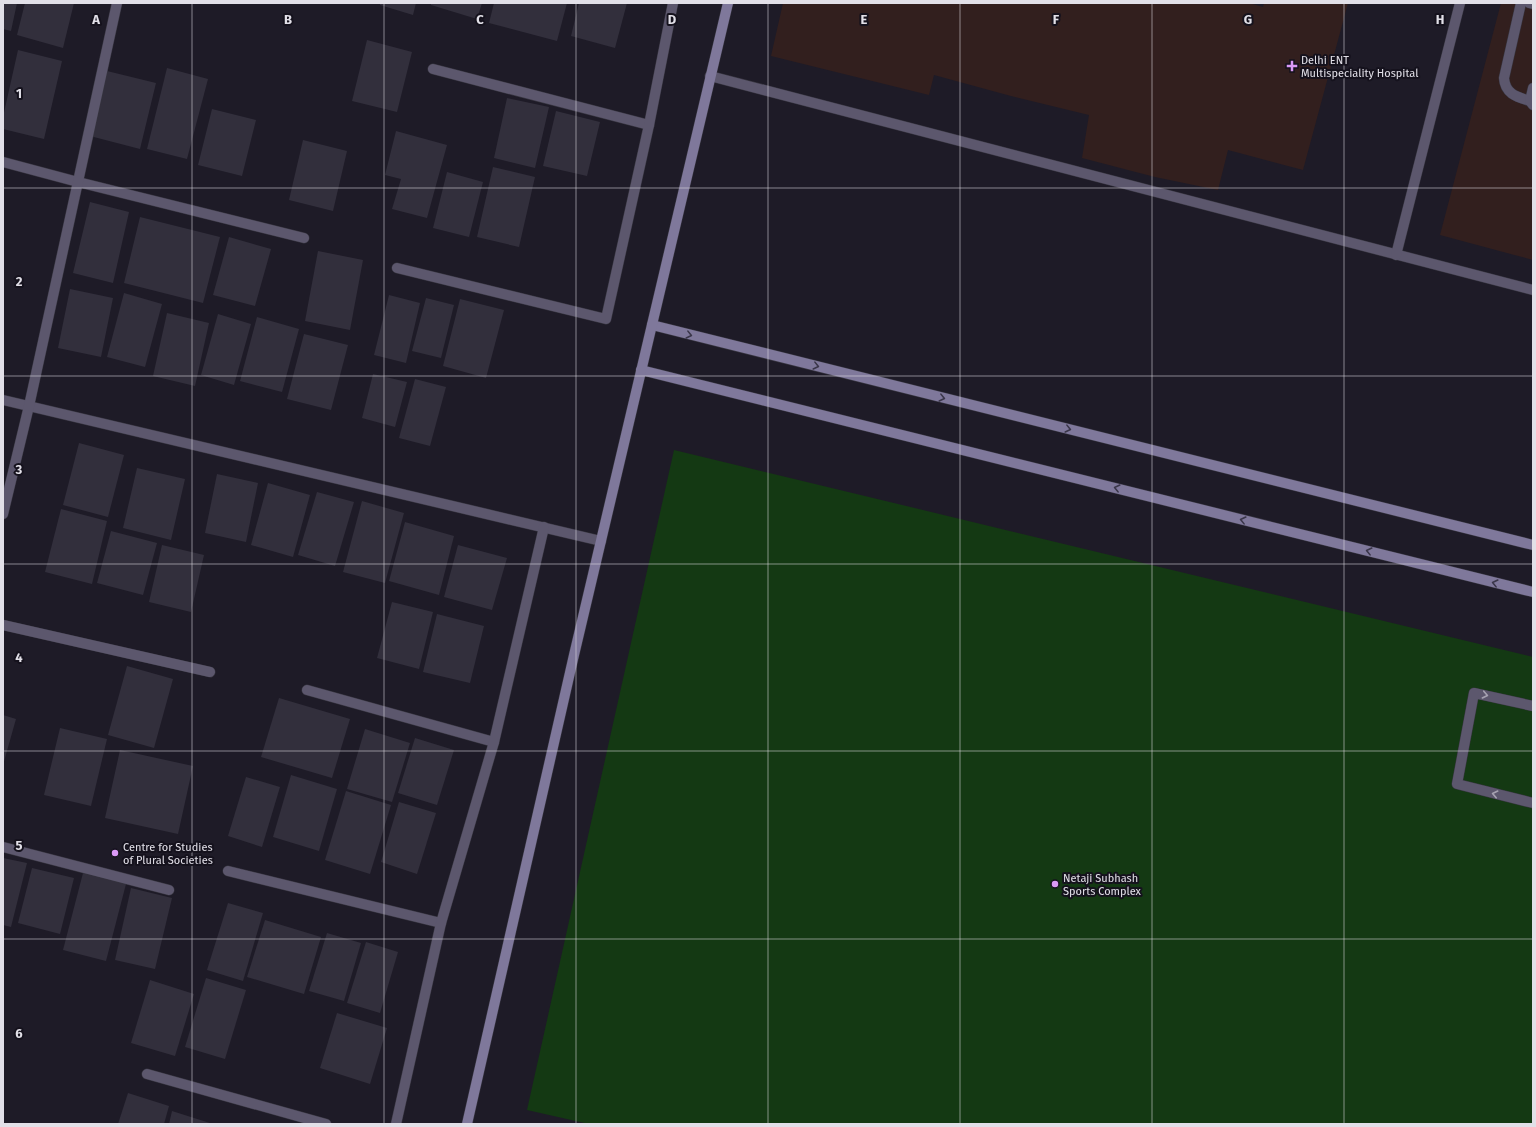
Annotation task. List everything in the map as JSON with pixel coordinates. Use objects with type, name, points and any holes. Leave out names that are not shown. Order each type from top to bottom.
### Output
[{"type":"street","points":[[3,514],[117,3]]},
{"type":"street","points":[[397,268],[606,319],[673,3]]},
{"type":"street","points":[[467,1124],[601,541],[728,3]]},
{"type":"street","points":[[1396,255],[1460,3]]},
{"type":"street","points":[[1521,3],[1504,78],[1504,85],[1509,92],[1532,103],[1533,88]]},
{"type":"street","points":[[1529,3],[1533,4]]},
{"type":"street","points":[[433,69],[648,125]]},
{"type":"street","points":[[710,76],[1533,290]]},
{"type":"street","points":[[3,162],[304,238]]},
{"type":"street","points":[[652,325],[1533,545]]},
{"type":"street","points":[[641,370],[1533,592]]},
{"type":"street","points":[[3,400],[601,541]]},
{"type":"street","points":[[396,1124],[441,923],[494,742],[544,527]]},
{"type":"street","points":[[3,625],[210,672]]},
{"type":"street","points":[[307,690],[494,742]]},
{"type":"street","points":[[1533,706],[1474,693],[1457,784],[1533,803]]},
{"type":"street","points":[[3,847],[168,890]]},
{"type":"street","points":[[228,871],[441,923]]},
{"type":"street","points":[[147,1074],[326,1124]]},
{"type":"shaded area","points":[[783,3],[1249,3],[1263,7],[1264,3],[1348,3],[1303,170],[1228,150],[1218,190],[1155,177],[1082,158],[1089,115],[934,75],[929,95],[771,56]]},
{"type":"shaded area","points":[[1501,3],[1533,3],[1533,260],[1440,235]]},
{"type":"green space","name":"Netaji Subhash Sports Complex","points":[[674,450],[1533,657],[1533,1124],[589,1124],[527,1110]]},
{"type":"building","points":[[3,3],[17,3],[11,31],[3,29]]},
{"type":"building","points":[[25,3],[74,3],[63,48],[17,35]]},
{"type":"building","points":[[380,3],[416,3],[413,15],[380,5]]},
{"type":"building","points":[[431,3],[482,3],[477,19],[431,5]]},
{"type":"building","points":[[494,3],[567,3],[557,41],[489,23]]},
{"type":"building","points":[[579,3],[627,3],[615,48],[571,36]]},
{"type":"building","points":[[367,40],[412,52],[397,112],[352,101]]},
{"type":"building","points":[[18,50],[62,61],[44,139],[3,129],[3,117]]},
{"type":"building","points":[[167,68],[208,79],[187,159],[147,149]]},
{"type":"building","points":[[107,71],[156,83],[140,149],[90,136]]},
{"type":"building","points":[[507,98],[549,107],[535,168],[494,158]]},
{"type":"building","points":[[212,109],[256,120],[242,176],[198,165]]},
{"type":"building","points":[[556,111],[600,122],[587,176],[543,166]]},
{"type":"building","points":[[396,131],[447,145],[427,218],[392,209],[401,179],[385,175]]},
{"type":"building","points":[[303,140],[347,151],[333,211],[289,200]]},
{"type":"building","points":[[493,167],[535,177],[519,247],[477,237]]},
{"type":"building","points":[[447,172],[483,182],[469,237],[433,228]]},
{"type":"building","points":[[90,202],[129,212],[113,283],[73,273]]},
{"type":"building","points":[[140,217],[220,237],[203,303],[124,283]]},
{"type":"building","points":[[229,237],[271,249],[255,306],[213,295]]},
{"type":"building","points":[[318,251],[363,260],[350,330],[305,321]]},
{"type":"building","points":[[70,289],[113,298],[101,357],[58,348]]},
{"type":"building","points":[[124,293],[162,304],[145,367],[107,357]]},
{"type":"building","points":[[389,295],[420,303],[406,363],[374,355]]},
{"type":"building","points":[[426,298],[454,305],[441,358],[412,351]]},
{"type":"building","points":[[460,299],[504,310],[486,378],[443,366]]},
{"type":"building","points":[[167,313],[209,323],[195,386],[153,376]]},
{"type":"building","points":[[218,314],[251,324],[234,385],[201,375]]},
{"type":"building","points":[[257,317],[299,329],[282,392],[240,381]]},
{"type":"building","points":[[304,334],[348,345],[331,410],[287,399]]},
{"type":"building","points":[[373,374],[407,382],[395,427],[362,418]]},
{"type":"building","points":[[415,379],[446,387],[430,446],[399,438]]},
{"type":"building","points":[[79,443],[124,455],[108,517],[63,505]]},
{"type":"building","points":[[137,468],[185,479],[171,540],[123,528]]},
{"type":"building","points":[[217,474],[258,483],[246,542],[205,533]]},
{"type":"building","points":[[268,483],[310,495],[293,557],[251,545]]},
{"type":"building","points":[[317,492],[354,502],[335,566],[298,555]]},
{"type":"building","points":[[362,501],[404,513],[385,583],[343,572]]},
{"type":"building","points":[[61,509],[107,521],[92,584],[45,572]]},
{"type":"building","points":[[405,522],[454,536],[439,595],[389,581]]},
{"type":"building","points":[[111,531],[157,543],[143,595],[97,583]]},
{"type":"building","points":[[162,545],[204,555],[191,612],[149,602]]},
{"type":"building","points":[[458,545],[507,558],[492,610],[444,597]]},
{"type":"building","points":[[392,602],[433,612],[419,669],[377,658]]},
{"type":"building","points":[[437,614],[484,626],[470,683],[423,672]]},
{"type":"building","points":[[127,666],[173,679],[154,748],[108,735]]},
{"type":"building","points":[[279,698],[350,719],[332,778],[261,757]]},
{"type":"building","points":[[3,715],[16,719],[3,765]]},
{"type":"building","points":[[60,728],[107,739],[91,806],[44,795]]},
{"type":"building","points":[[365,729],[410,743],[392,802],[347,789]]},
{"type":"building","points":[[415,738],[454,750],[437,805],[398,793]]},
{"type":"building","points":[[120,750],[193,766],[178,834],[105,818]]},
{"type":"building","points":[[291,775],[337,789],[319,851],[273,837]]},
{"type":"building","points":[[246,777],[280,787],[262,847],[228,836]]},
{"type":"building","points":[[346,791],[391,805],[370,874],[325,860]]},
{"type":"building","points":[[399,802],[436,813],[417,874],[381,862]]},
{"type":"building","points":[[3,858],[27,863],[11,927],[3,925]]},
{"type":"building","points":[[32,868],[74,878],[60,934],[18,923]]},
{"type":"building","points":[[83,873],[126,884],[106,961],[63,950]]},
{"type":"building","points":[[131,888],[172,898],[155,969],[115,960]]},
{"type":"building","points":[[228,903],[263,913],[243,981],[207,970]]},
{"type":"building","points":[[265,920],[321,937],[304,994],[247,977]]},
{"type":"building","points":[[327,933],[361,943],[344,1001],[309,991]]},
{"type":"building","points":[[366,942],[398,952],[380,1013],[347,1003]]},
{"type":"building","points":[[206,978],[246,990],[225,1059],[185,1047]]},
{"type":"building","points":[[150,980],[194,994],[175,1056],[131,1043]]},
{"type":"building","points":[[337,1013],[387,1028],[370,1084],[320,1068]]},
{"type":"building","points":[[128,1093],[169,1106],[164,1124],[118,1124]]},
{"type":"building","points":[[172,1111],[213,1124],[169,1124]]},
{"type":"place","name":"Delhi ENT Multispeciality Hospital","points":[[1292,66]]},
{"type":"place","name":"Centre for Studies of Plural Societies","points":[[115,853]]},
{"type":"place","name":"Netaji Subhash Sports Complex","points":[[1055,884]]}]
